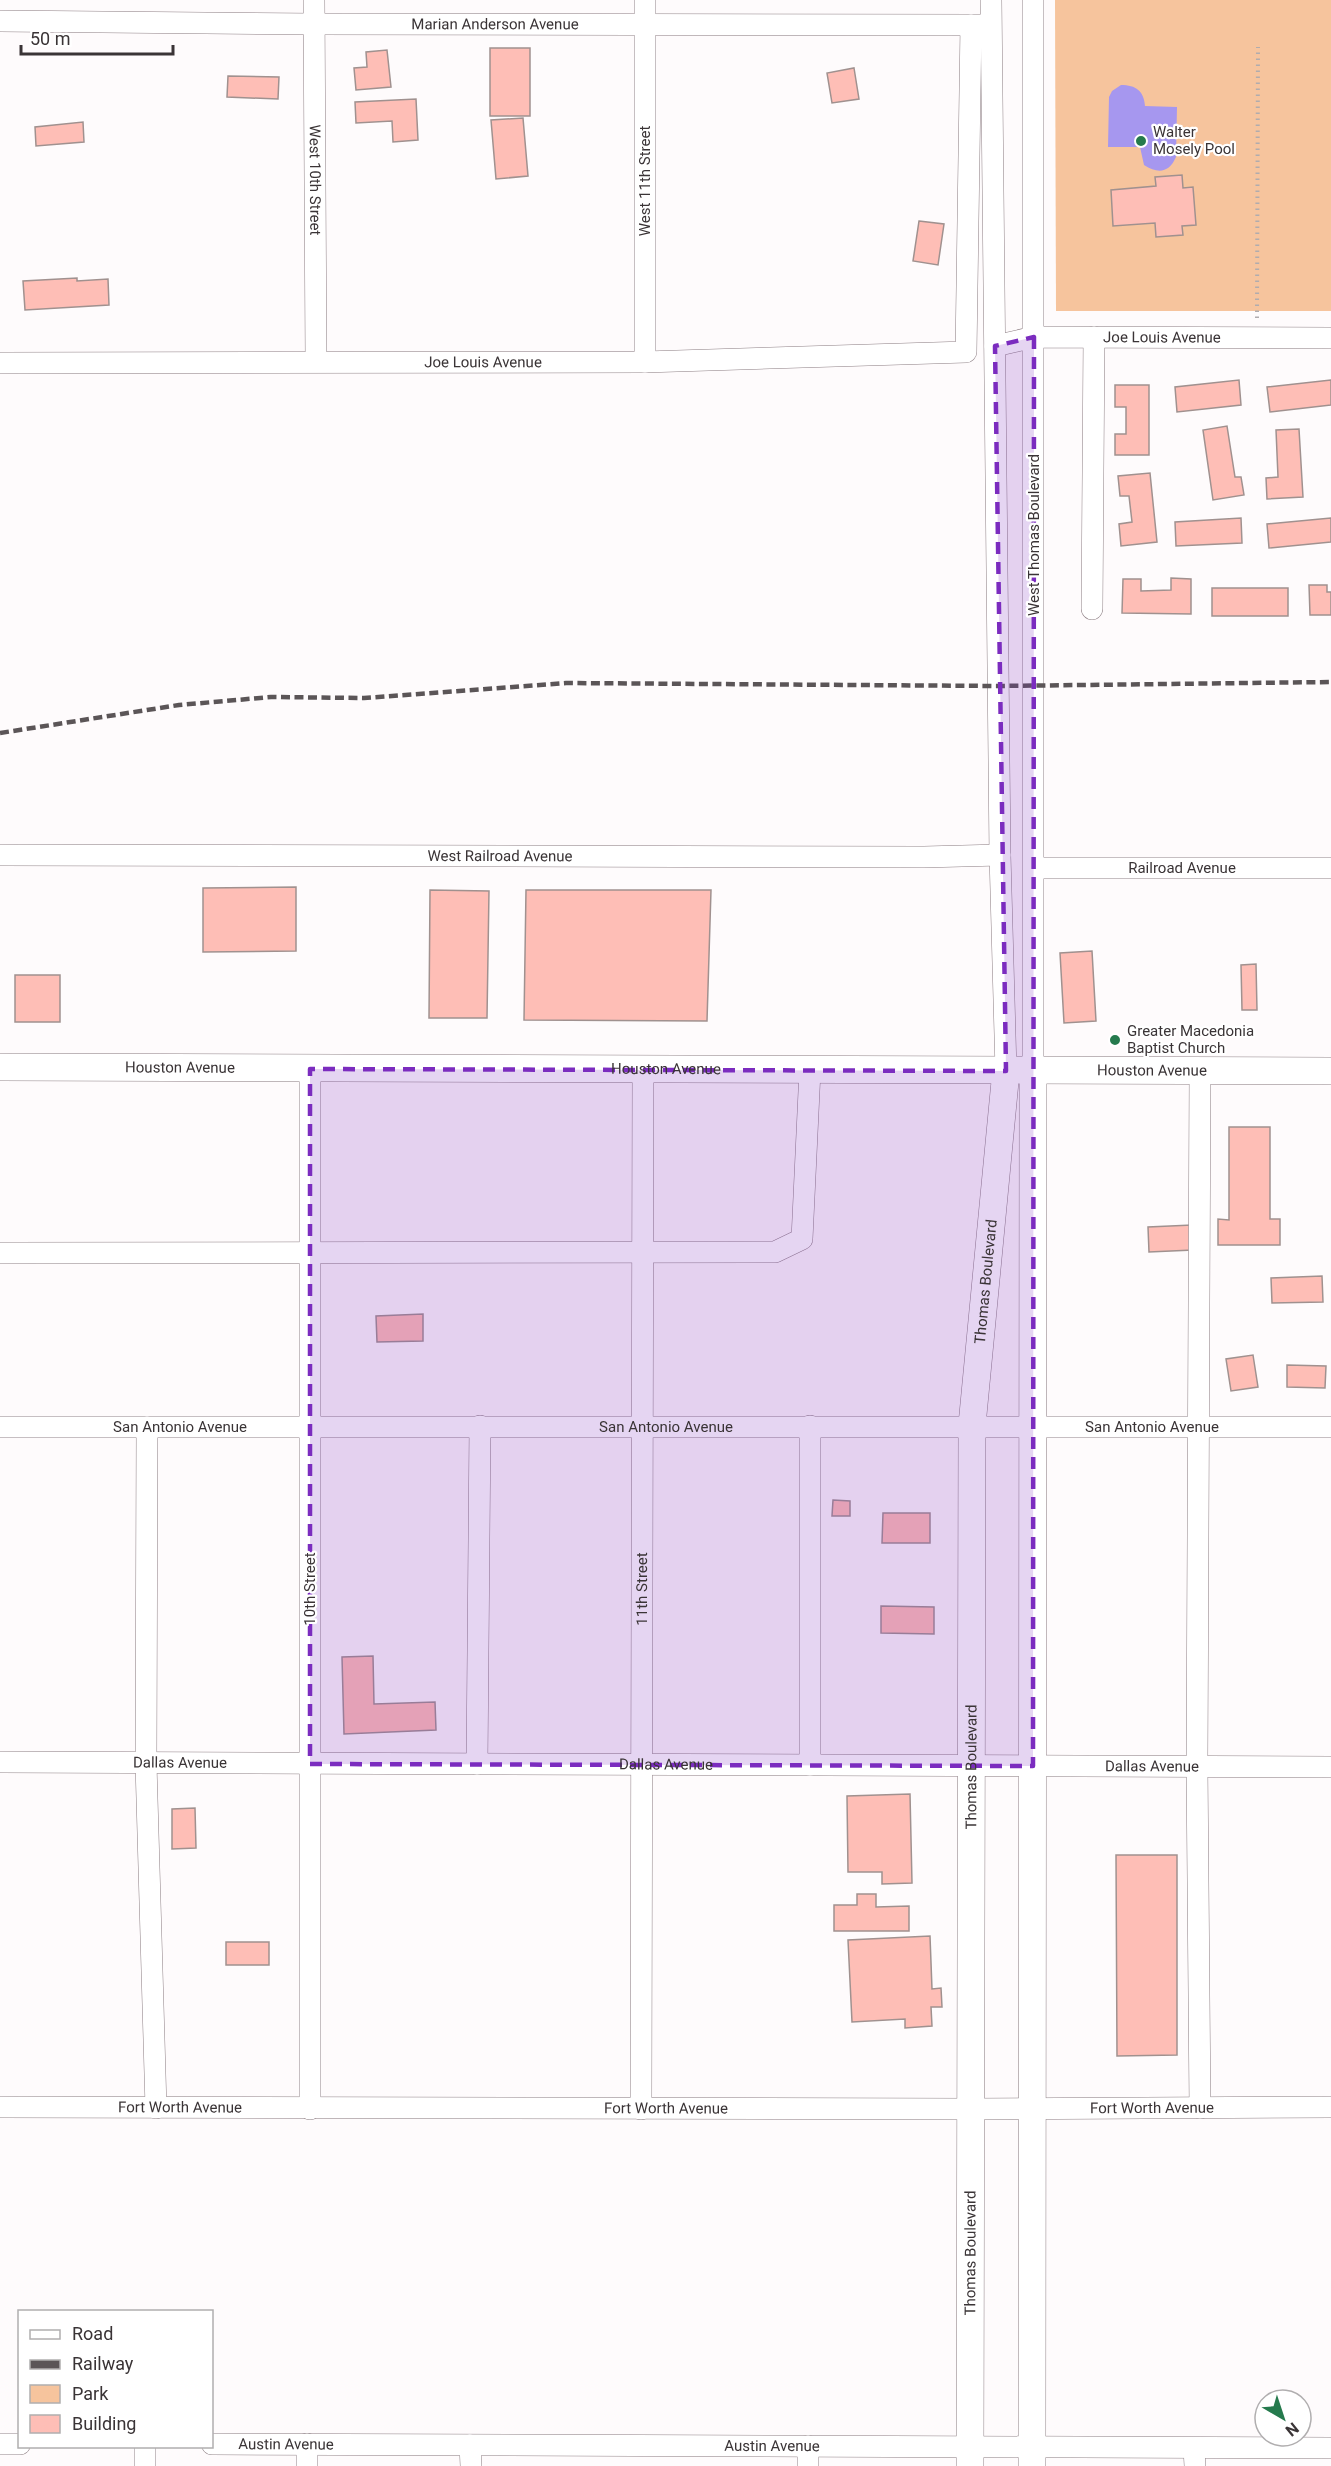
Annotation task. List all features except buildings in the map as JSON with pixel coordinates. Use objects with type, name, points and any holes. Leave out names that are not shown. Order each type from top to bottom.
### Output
[{"type":"main road","name":"Houston Avenue","points":[[0,1068],[1331,1071]]},
{"type":"main road","name":"Thomas Boulevard","points":[[970,2457],[972,1425],[1006,1071]]},
{"type":"main road","points":[[1032,2457],[1034,1071]]},
{"type":"street","name":"West 10th Street","points":[[314,0],[316,362]]},
{"type":"street","name":"West 11th Street","points":[[645,0],[645,362]]},
{"type":"street","points":[[991,0],[981,25],[995,346],[1000,855],[1006,1071]]},
{"type":"street","name":"West Thomas Boulevard","points":[[1033,0],[1034,1071]]},
{"type":"street","name":"Marian Anderson Avenue","points":[[0,21],[981,25]]},
{"type":"street","name":"Joe Louis Avenue","points":[[0,363],[645,362],[966,352],[981,25]]},
{"type":"street","name":"Joe Louis Avenue","points":[[995,346],[1035,337],[1331,338]]},
{"type":"street","points":[[1092,609],[1094,337]]},
{"type":"street","name":"West Railroad Avenue","points":[[0,855],[924,857],[1000,855]]},
{"type":"street","name":"Railroad Avenue","points":[[1034,868],[1331,868]]},
{"type":"street","name":"10th Street","points":[[310,1069],[310,2109]]},
{"type":"street","name":"11th Street","points":[[641,2109],[643,1069]]},
{"type":"street","points":[[0,1252],[775,1252],[802,1239],[810,1070]]},
{"type":"street","points":[[1200,1071],[1197,1767],[1200,2108]]},
{"type":"street","name":"San Antonio Avenue","points":[[0,1427],[1033,1425],[1331,1427]]},
{"type":"street","points":[[477,1764],[480,1426]]},
{"type":"street","points":[[810,1426],[810,1765]]},
{"type":"street","points":[[147,1427],[146,1764],[156,2108]]},
{"type":"street","name":"Dallas Avenue","points":[[0,1762],[1331,1767]]},
{"type":"street","name":"Fort Worth Avenue","points":[[0,2107],[310,2109],[1331,2107]]},
{"type":"street","points":[[0,2444],[18,2444]]},
{"type":"street","name":"Austin Avenue","points":[[213,2444],[307,2444],[471,2456],[1195,2457],[1331,2448]]},
{"type":"street","points":[[307,2444],[307,2466]]},
{"type":"street","points":[[145,2448],[145,2466]]},
{"type":"path","points":[[1257,318],[1258,47]]},
{"type":"highlighted area","points":[[1034,337],[1033,1766],[310,1764],[310,1069],[1006,1071],[995,346]]},
{"type":"green space","points":[[1055,0],[1331,0],[1331,311],[1056,311]]},
{"type":"shaded area","points":[[1121,85],[1131,86],[1138,90],[1143,96],[1145,106],[1177,107],[1176,157],[1166,169],[1158,171],[1144,165],[1140,147],[1108,147],[1109,97],[1112,91]]},
{"type":"railway","points":[[0,733],[179,705],[271,697],[364,698],[566,683],[999,686],[1331,682]]},
{"type":"place","name":"Walter Mosely Pool","points":[[1141,141]]},
{"type":"place","name":"Greater Macedonia Baptist Church","points":[[1115,1040]]}]
